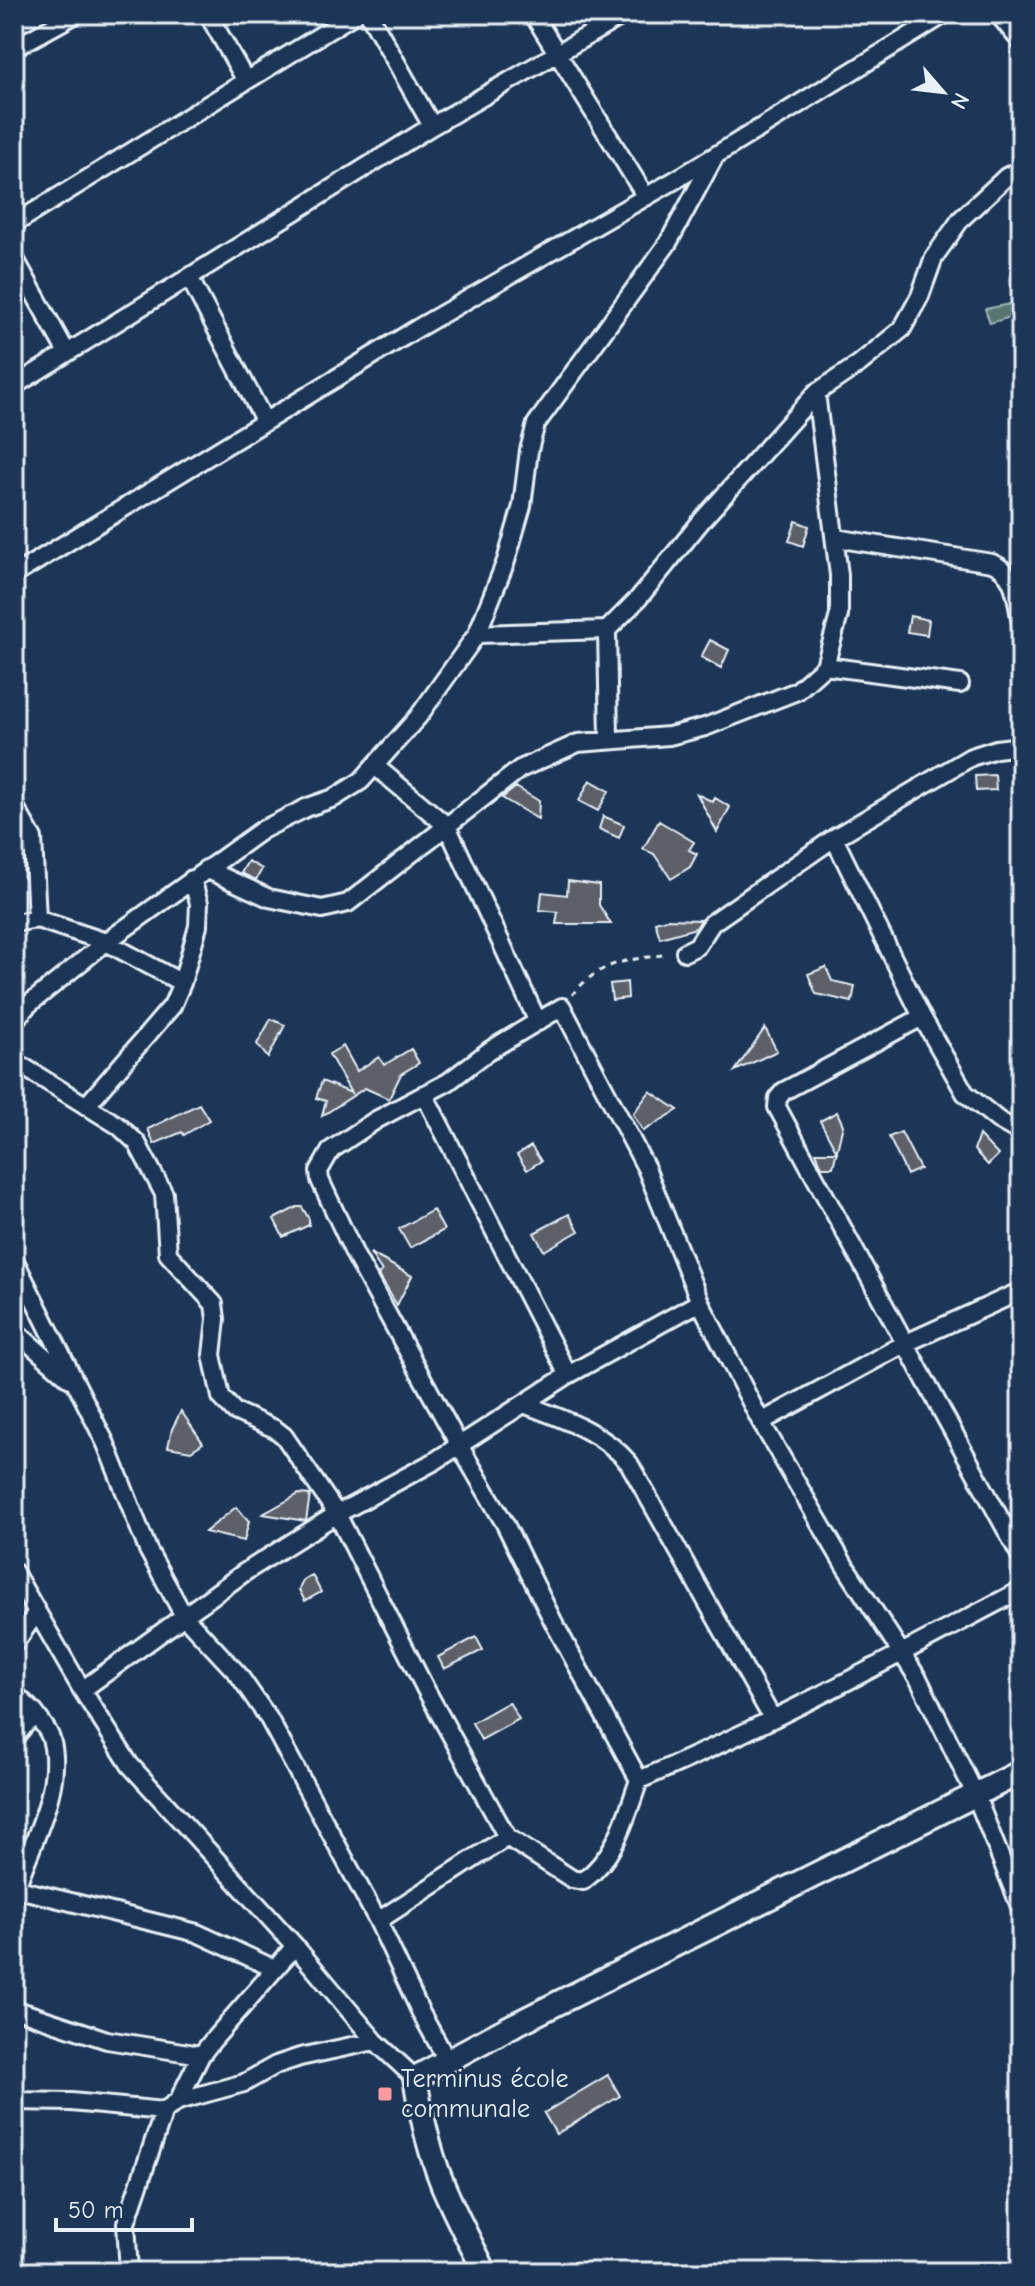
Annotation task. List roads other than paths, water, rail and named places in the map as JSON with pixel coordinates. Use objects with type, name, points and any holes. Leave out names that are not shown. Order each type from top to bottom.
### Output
[{"type":"street","points":[[14,48],[76,14]]},
{"type":"street","points":[[208,14],[246,81]]},
{"type":"street","points":[[14,224],[355,14]]},
{"type":"street","points":[[369,14],[432,126]]},
{"type":"street","points":[[533,14],[646,197]]},
{"type":"street","points":[[14,386],[432,126],[625,14]]},
{"type":"street","points":[[14,575],[418,328],[715,156],[945,14]]},
{"type":"street","points":[[998,14],[1021,42]]},
{"type":"street","points":[[14,1021],[28,1005],[106,942],[262,830],[334,798],[361,781],[418,717],[477,634],[522,506],[529,450],[536,424],[668,243],[715,156]]},
{"type":"street","points":[[477,634],[607,630],[638,599],[703,519],[816,393],[859,364],[902,329],[920,296],[934,257],[961,219],[1006,177],[1021,169]]},
{"type":"street","points":[[14,257],[67,353]]},
{"type":"street","points":[[189,277],[265,422]]},
{"type":"street","points":[[206,869],[269,898],[322,909],[348,903],[520,769],[578,743],[669,736],[705,727],[797,691],[825,666],[839,615],[839,575],[816,393]]},
{"type":"street","points":[[835,538],[1001,567],[1010,575],[1021,623]]},
{"type":"street","points":[[607,630],[609,739]]},
{"type":"street","points":[[825,666],[960,684]]},
{"type":"street","points":[[685,952],[697,946],[712,923],[834,838],[971,757],[996,749],[1021,746]]},
{"type":"street","points":[[375,766],[447,826],[538,1022]]},
{"type":"street","points":[[14,805],[33,838],[37,919]]},
{"type":"street","points":[[834,838],[922,1017],[965,1093],[998,1120],[1021,1133]]},
{"type":"street","points":[[86,1106],[165,1015],[182,983],[198,926],[199,903],[192,879]]},
{"type":"street","points":[[14,923],[37,919],[106,942],[182,983]]},
{"type":"street","points":[[639,1780],[553,1621],[505,1524],[355,1255],[320,1180],[319,1171],[331,1150],[376,1120],[448,1082],[490,1050],[562,1007],[646,1168],[700,1302],[761,1422],[845,1566],[903,1653],[976,1796],[1021,1909]]},
{"type":"street","points":[[922,1017],[784,1091],[778,1098],[777,1107],[1021,1557]]},
{"type":"street","points":[[14,1061],[119,1126],[137,1143],[164,1194],[168,1254],[214,1304],[216,1319],[212,1355],[221,1397],[234,1411],[284,1436],[337,1514],[425,1688],[507,1837],[572,1879],[583,1881],[600,1868],[609,1855],[639,1780],[903,1653],[1021,1590]]},
{"type":"street","points":[[424,1094],[568,1375]]},
{"type":"street","points":[[14,1259],[106,1444],[148,1550],[184,1616],[251,1692],[378,1921],[447,2060]]},
{"type":"street","points":[[761,1422],[904,1344],[1021,1291]]},
{"type":"street","points":[[82,1690],[245,1572],[337,1514],[393,1485],[568,1375],[700,1302]]},
{"type":"street","points":[[14,1330],[77,1386]]},
{"type":"street","points":[[524,1404],[601,1437],[618,1449],[629,1463],[772,1718]]},
{"type":"street","points":[[14,1572],[82,1690],[130,1765],[295,1946],[375,2041],[415,2078],[422,2121],[436,2165],[448,2198],[485,2272]]},
{"type":"street","points":[[14,1644],[37,1612]]},
{"type":"street","points":[[14,1693],[35,1713],[51,1738],[52,1780],[47,1807],[15,1888],[197,1933],[275,1969]]},
{"type":"street","points":[[14,1738],[35,1713]]},
{"type":"street","points":[[415,2078],[1021,1772]]},
{"type":"street","points":[[378,1921],[507,1837]]},
{"type":"street","points":[[129,2272],[126,2223],[171,2106],[201,2055],[295,1946]]},
{"type":"street","points":[[14,2009],[107,2040],[201,2055]]},
{"type":"street","points":[[14,2101],[171,2106],[244,2083],[276,2065],[300,2057],[375,2041]]},
{"type":"place","name":"Terminus école communale","points":[[385,2094]]}]
